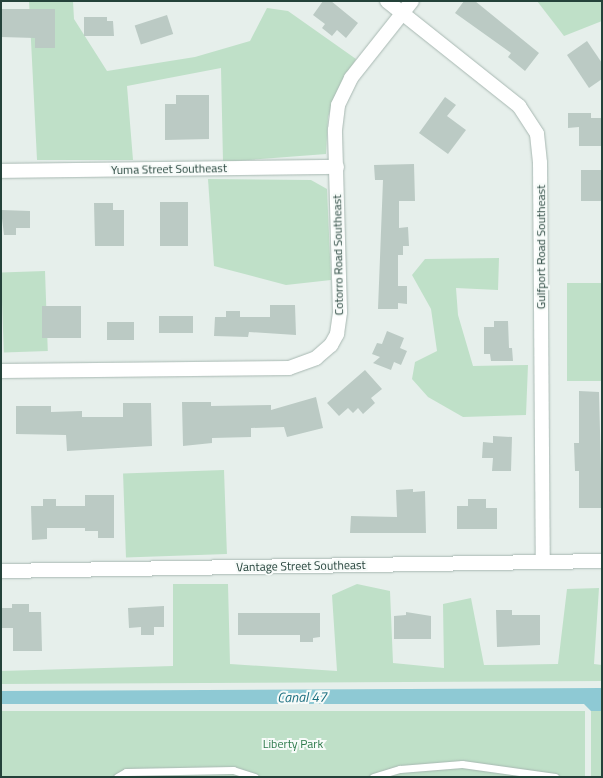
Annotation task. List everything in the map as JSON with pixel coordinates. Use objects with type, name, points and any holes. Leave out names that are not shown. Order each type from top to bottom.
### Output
[{"type":"street","name":"Gulfport Road Southeast","points":[[387,1],[519,106],[536,134],[540,163],[543,562]]},
{"type":"street","name":"Cotorro Road Southeast","points":[[1,371],[288,368],[316,358],[334,338],[340,312],[337,167],[338,105],[352,78],[412,1]]},
{"type":"street","name":"Yuma Street Southeast","points":[[1,171],[337,167]]},
{"type":"street","name":"Vantage Street Southeast","points":[[1,571],[602,561]]},
{"type":"lane","points":[[373,777],[400,769],[462,764],[555,777]]},
{"type":"lane","points":[[117,777],[126,772],[232,770],[255,777]]},
{"type":"green space","points":[[29,1],[73,1],[74,19],[107,71],[195,57],[250,41],[267,8],[288,11],[356,59],[337,91],[328,117],[326,154],[223,162],[221,68],[127,86],[133,160],[37,160]]},
{"type":"green space","points":[[537,1],[602,1],[602,21],[564,36]]},
{"type":"green space","points":[[208,179],[311,180],[327,189],[331,280],[286,285],[214,266]]},
{"type":"green space","points":[[499,258],[498,290],[456,288],[458,315],[473,366],[528,365],[526,415],[463,417],[428,397],[412,379],[415,362],[437,351],[431,309],[412,275],[425,259]]},
{"type":"green space","points":[[45,271],[48,351],[4,352],[1,273]]},
{"type":"green space","points":[[567,283],[602,283],[602,381],[567,381]]},
{"type":"green space","points":[[224,470],[227,554],[126,557],[123,474]]},
{"type":"green space","points":[[173,584],[228,584],[230,664],[337,671],[332,595],[357,584],[390,591],[393,663],[444,668],[443,604],[471,598],[484,665],[558,664],[567,589],[599,588],[594,664],[602,665],[602,681],[1,684],[1,671],[173,666]]},
{"type":"green space","name":"Liberty Park","points":[[1,711],[585,711],[585,777],[1,777]]},
{"type":"green space","points":[[591,711],[602,711],[602,777],[591,777]]},
{"type":"water","name":"Canal 47","points":[[602,688],[602,711],[591,711],[584,704],[1,704],[1,691]]},
{"type":"building","points":[[323,1],[331,1],[358,23],[346,38],[337,30],[332,36],[322,28],[325,24],[313,15]]},
{"type":"building","points":[[464,1],[475,1],[539,53],[525,71],[508,57],[511,53],[455,13]]},
{"type":"building","points":[[1,9],[55,9],[55,48],[35,48],[35,38],[1,37]]},
{"type":"building","points":[[167,15],[173,34],[141,45],[135,26]]},
{"type":"building","points":[[84,17],[107,17],[107,21],[113,21],[114,36],[84,36]]},
{"type":"building","points":[[587,41],[602,63],[602,79],[589,88],[567,55]]},
{"type":"building","points":[[176,95],[209,95],[209,139],[165,140],[165,104],[176,104]]},
{"type":"building","points":[[445,97],[456,105],[447,116],[466,130],[448,154],[419,133]]},
{"type":"building","points":[[568,113],[591,113],[591,118],[602,118],[602,146],[579,146],[579,127],[568,128]]},
{"type":"building","points":[[414,164],[415,201],[399,201],[399,228],[408,227],[409,246],[403,246],[403,255],[398,255],[398,286],[407,286],[407,304],[398,303],[398,309],[378,309],[383,180],[375,180],[374,165]]},
{"type":"building","points":[[581,170],[602,170],[602,201],[581,201]]},
{"type":"building","points":[[160,202],[188,202],[188,246],[160,246]]},
{"type":"building","points":[[94,203],[113,203],[113,210],[124,210],[124,246],[95,246]]},
{"type":"building","points":[[1,210],[30,211],[30,228],[16,228],[16,235],[4,235]]},
{"type":"building","points":[[270,305],[295,305],[296,335],[249,332],[248,337],[214,336],[215,317],[226,317],[226,311],[240,311],[240,317],[270,317]]},
{"type":"building","points":[[42,306],[81,306],[81,338],[42,338]]},
{"type":"building","points":[[159,316],[193,316],[193,333],[159,333]]},
{"type":"building","points":[[494,321],[508,321],[509,348],[512,348],[513,361],[491,361],[490,354],[484,354],[484,327],[494,327]]},
{"type":"building","points":[[107,322],[134,322],[134,340],[107,340]]},
{"type":"building","points":[[387,331],[404,338],[400,348],[407,351],[401,365],[394,362],[391,370],[373,363],[380,357],[372,354],[377,343],[382,344]]},
{"type":"building","points":[[365,370],[382,389],[371,398],[375,403],[363,414],[358,408],[353,413],[348,408],[339,416],[327,403]]},
{"type":"building","points":[[579,391],[599,392],[602,508],[579,508],[579,471],[575,471],[574,443],[579,443]]},
{"type":"building","points":[[316,397],[323,428],[287,437],[284,427],[251,428],[251,437],[212,438],[212,443],[183,446],[182,402],[211,402],[211,406],[271,405],[271,410]]},
{"type":"building","points":[[123,403],[151,403],[152,446],[67,451],[66,435],[16,434],[16,406],[51,406],[51,412],[82,411],[82,417],[123,417]]},
{"type":"building","points":[[493,436],[512,437],[511,471],[492,471],[493,458],[482,458],[483,442],[493,443]]},
{"type":"building","points":[[413,489],[413,492],[425,491],[426,533],[350,533],[351,516],[397,517],[396,490]]},
{"type":"building","points":[[85,495],[114,495],[114,538],[98,538],[98,531],[85,531],[85,528],[47,528],[47,539],[32,540],[31,506],[43,506],[43,499],[56,499],[56,506],[85,506]]},
{"type":"building","points":[[468,499],[486,499],[486,508],[497,508],[497,529],[457,529],[457,506],[468,506]]},
{"type":"building","points":[[12,604],[29,604],[29,612],[41,612],[42,651],[13,651],[13,628],[1,628],[1,608],[12,608]]},
{"type":"building","points":[[164,606],[164,627],[154,627],[154,635],[141,635],[141,627],[129,628],[128,608]]},
{"type":"building","points":[[496,610],[512,610],[512,615],[540,615],[540,645],[497,647]]},
{"type":"building","points":[[406,612],[431,616],[431,639],[394,639],[394,616],[406,615]]},
{"type":"building","points":[[238,613],[320,613],[320,637],[313,638],[313,642],[300,642],[300,635],[238,635]]}]
